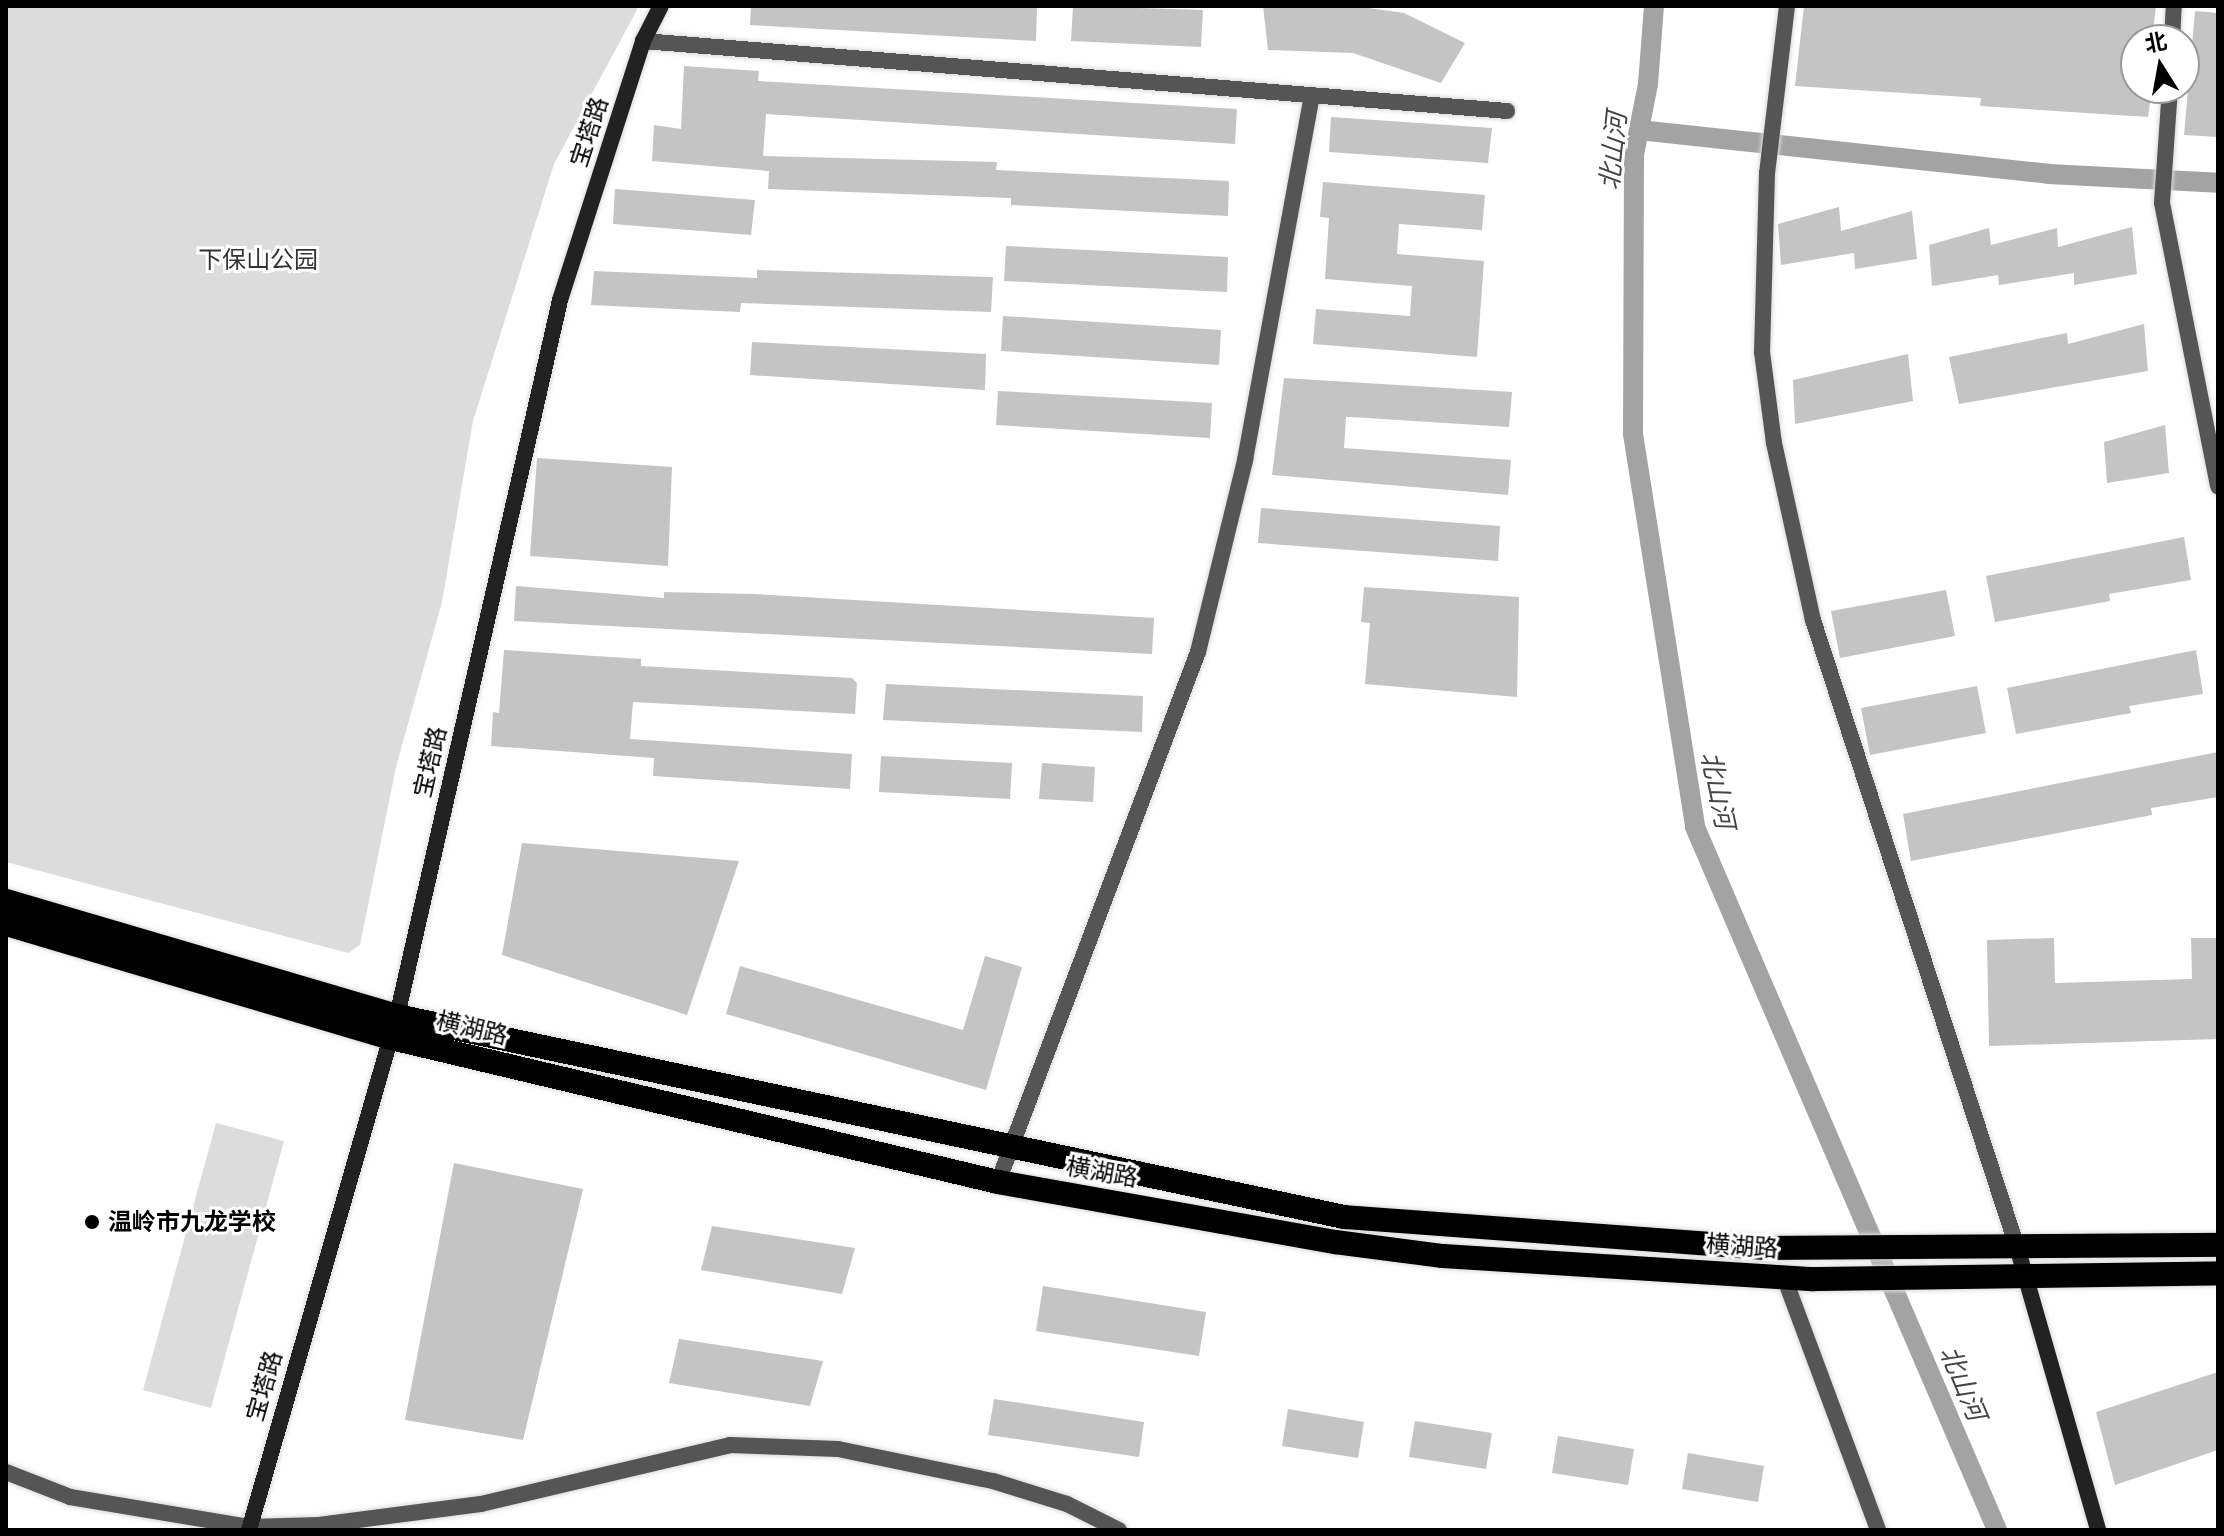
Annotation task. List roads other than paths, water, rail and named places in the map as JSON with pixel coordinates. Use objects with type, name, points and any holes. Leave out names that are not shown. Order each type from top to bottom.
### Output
[{"type":"highway","name":"横湖路","points":[[6,901],[392,1026],[1011,1146],[1344,1217],[1771,1248],[2218,1245]]},
{"type":"highway","name":"横湖路","points":[[6,924],[998,1182],[1443,1256],[1813,1279],[2218,1273]]},
{"type":"street","name":"宝塔路","points":[[249,1528],[392,1026],[560,300],[643,41],[661,6]]},
{"type":"street","points":[[1787,6],[1767,173],[1762,352],[1774,443],[1813,620],[2027,1277],[2098,1529]]},
{"type":"street","points":[[643,41],[1507,111]]},
{"type":"street","points":[[998,1182],[1198,652],[1245,460],[1312,95]]},
{"type":"street","points":[[2169,104],[2162,203],[2218,487]]},
{"type":"street","points":[[1784,1277],[1878,1530]]},
{"type":"street","points":[[6,1472],[70,1497],[249,1528],[319,1525],[481,1504],[730,1445],[838,1449],[993,1481],[1067,1504],[1119,1530]]},
{"type":"waterway","name":"北山河","points":[[1654,6],[1648,84],[1634,155],[1633,434],[1695,827],[1997,1530]]},
{"type":"waterway","points":[[1639,130],[2049,174],[2218,183]]},
{"type":"place","name":"温岭市九龙学校","points":[[92,1222]]},
{"type":"park label","name":"下保山公园","points":[[258,260]]}]
